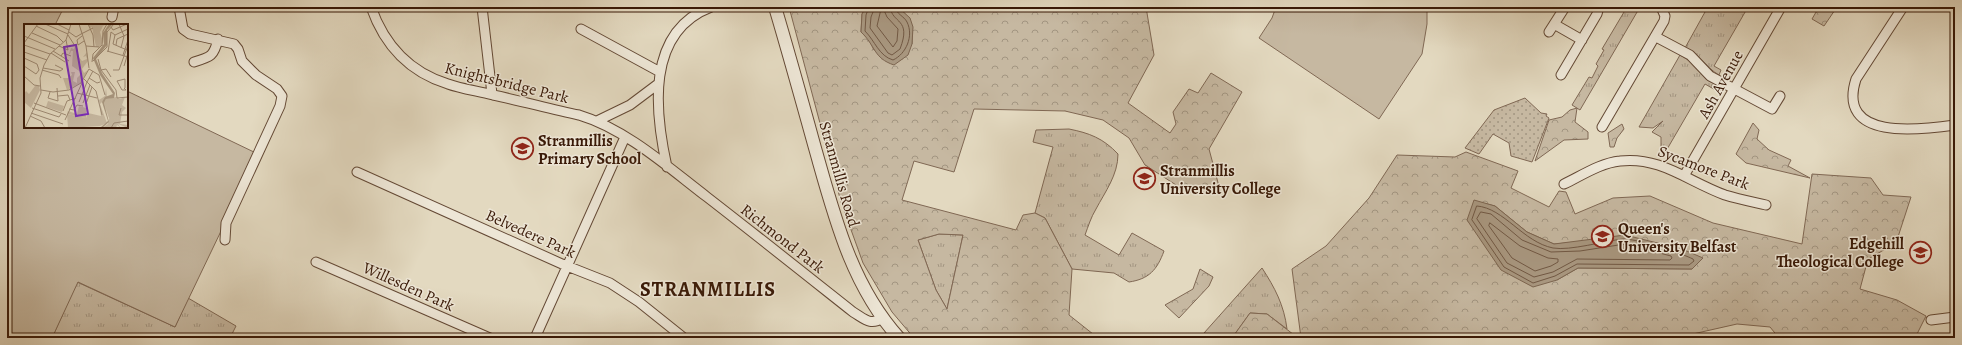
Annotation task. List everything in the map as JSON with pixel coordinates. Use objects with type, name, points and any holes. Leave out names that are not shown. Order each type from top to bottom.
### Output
[{"type":"street","points":[[112,17],[114,7]]},
{"type":"street","points":[[179,7],[183,29],[190,34],[218,39],[234,44],[238,49],[242,61],[256,75],[277,89],[282,96],[280,106],[226,223],[224,240]]},
{"type":"street","name":"Knightsbridge Park","points":[[371,7],[382,35],[390,45],[411,64],[442,82],[597,121]]},
{"type":"street","points":[[482,7],[492,94]]},
{"type":"street","points":[[668,167],[658,125],[658,84],[660,72],[666,51],[676,35],[696,15],[711,7]]},
{"type":"street","name":"Stranmillis Road","points":[[775,7],[838,227],[851,262],[865,289],[883,318],[899,338]]},
{"type":"street","points":[[1550,32],[1565,7]]},
{"type":"street","points":[[1561,75],[1582,40],[1599,7]]},
{"type":"street","points":[[1602,127],[1664,21],[1664,12],[1661,7]]},
{"type":"street","name":"Ash Avenue","points":[[1684,176],[1781,7]]},
{"type":"street","points":[[1903,7],[1856,79],[1852,89],[1852,100],[1855,110],[1863,118],[1873,123],[1898,130],[1920,130],[1955,125]]},
{"type":"street","points":[[1554,24],[1582,40]]},
{"type":"street","points":[[581,29],[660,72]]},
{"type":"street","points":[[1656,37],[1690,55],[1710,76],[1772,109],[1780,96]]},
{"type":"street","points":[[194,62],[209,57],[213,54],[218,39]]},
{"type":"street","points":[[597,121],[641,98],[658,84]]},
{"type":"street","name":"Richmond Park","points":[[597,121],[625,137],[668,167],[854,312],[869,322],[874,323],[883,318]]},
{"type":"street","points":[[535,338],[625,137]]},
{"type":"street","name":"Sycamore Park","points":[[1564,184],[1607,163],[1620,160],[1656,163],[1726,195],[1766,205]]},
{"type":"street","name":"Belvedere Park","points":[[357,172],[567,266],[610,283],[639,302],[684,338]]},
{"type":"street","name":"Willesden Park","points":[[316,262],[490,338]]},
{"type":"street","points":[[1931,320],[1955,317]]},
{"type":"green space","points":[[7,7],[64,7],[56,24],[24,24],[24,128],[128,128],[128,91],[258,154],[175,327],[78,282],[52,338],[7,338]]},
{"type":"green space","points":[[789,7],[866,7],[862,14],[861,32],[869,40],[874,50],[912,44],[911,23],[907,16],[898,7],[1146,7],[1154,55],[1128,103],[1170,133],[1176,124],[1173,112],[1189,89],[1198,93],[1211,73],[1242,92],[1209,149],[1221,194],[1187,192],[1145,165],[1129,138],[1103,120],[1065,111],[974,109],[954,172],[914,161],[902,200],[1016,230],[1023,215],[1035,213],[1045,218],[1072,269],[1069,315],[1098,338],[914,338],[892,312],[863,263],[841,202]],"holes":[[[939,234],[963,235],[947,309],[936,290],[918,240]]]},
{"type":"green space","points":[[1276,7],[1427,7],[1427,24],[1422,54],[1379,119],[1259,38],[1272,18]]},
{"type":"green space","points":[[1627,7],[1640,7],[1580,110],[1572,105],[1589,77],[1592,78],[1598,66],[1596,64],[1604,50],[1602,49]]},
{"type":"green space","points":[[1705,7],[1748,7],[1714,66],[1721,70],[1719,75],[1695,54],[1685,48],[1705,12],[1703,11]]},
{"type":"green space","points":[[1819,7],[1837,7],[1824,26],[1812,19]]},
{"type":"green space","points":[[1680,55],[1693,63],[1707,80],[1722,88],[1719,92],[1705,84],[1666,151],[1661,151],[1661,137],[1652,132],[1663,121],[1653,128],[1639,127]]},
{"type":"green space","points":[[1525,98],[1541,113],[1547,114],[1546,116],[1549,118],[1532,162],[1511,156],[1509,143],[1493,134],[1479,154],[1465,148],[1494,110]]},
{"type":"green space","points":[[1577,108],[1575,122],[1588,132],[1588,139],[1564,140],[1535,161],[1549,120],[1562,117],[1570,110]]},
{"type":"green space","points":[[1753,123],[1759,130],[1757,139],[1769,150],[1791,160],[1788,166],[1810,178],[1746,163],[1736,154]]},
{"type":"green space","points":[[1622,124],[1624,129],[1617,138],[1614,147],[1610,147],[1608,133]]},
{"type":"green space","points":[[1069,129],[1083,132],[1101,140],[1118,154],[1116,169],[1107,190],[1093,215],[1085,235],[1119,255],[1132,233],[1164,251],[1155,268],[1142,279],[1129,282],[1114,273],[1072,269],[1045,218],[1035,213],[1053,147],[1033,142],[1036,130]]},
{"type":"green space","points":[[1466,152],[1518,171],[1511,188],[1549,207],[1559,191],[1566,192],[1575,214],[1613,198],[1650,196],[1713,223],[1802,244],[1812,174],[1871,178],[1883,195],[1911,197],[1896,243],[1868,259],[1860,289],[1897,300],[1926,316],[1916,336],[1910,338],[1779,338],[1770,327],[1737,324],[1675,338],[1301,338],[1292,269],[1326,246],[1369,198],[1397,155],[1455,157]],"holes":[[[1474,201],[1495,206],[1527,232],[1554,244],[1579,242],[1682,249],[1702,259],[1692,269],[1578,268],[1557,280]]]},
{"type":"green space","points":[[939,234],[963,235],[947,309],[936,290],[918,240]]},
{"type":"green space","points":[[1262,268],[1278,297],[1284,312],[1287,329],[1267,314],[1250,313],[1232,338],[1204,333]]},
{"type":"green space","points":[[1200,269],[1213,277],[1209,286],[1179,318],[1165,305],[1193,289]]},
{"type":"green space","points":[[77,282],[175,327],[188,298],[236,326],[230,338],[52,338]]},
{"type":"green space","points":[[1250,313],[1267,314],[1298,338],[1232,338]]},
{"type":"water","points":[[866,7],[898,7],[910,18],[913,27],[912,44],[908,55],[894,65],[882,59],[878,55],[861,32],[862,14]]},
{"type":"water","points":[[1474,200],[1495,206],[1527,232],[1554,244],[1625,235],[1682,249],[1703,258],[1692,269],[1578,268],[1557,280],[1533,287],[1501,270],[1467,220]]},
{"type":"place","name":"Stranmillis Primary School","points":[[522,149]]},
{"type":"place","name":"Stranmillis University College","points":[[1144,179]]},
{"type":"place","name":"Queen's University Belfast","points":[[1602,237]]},
{"type":"place","name":"Edgehill Theological College","points":[[1920,252]]},
{"type":"district","name":"STRANMILLIS","points":[[708,289]]}]
